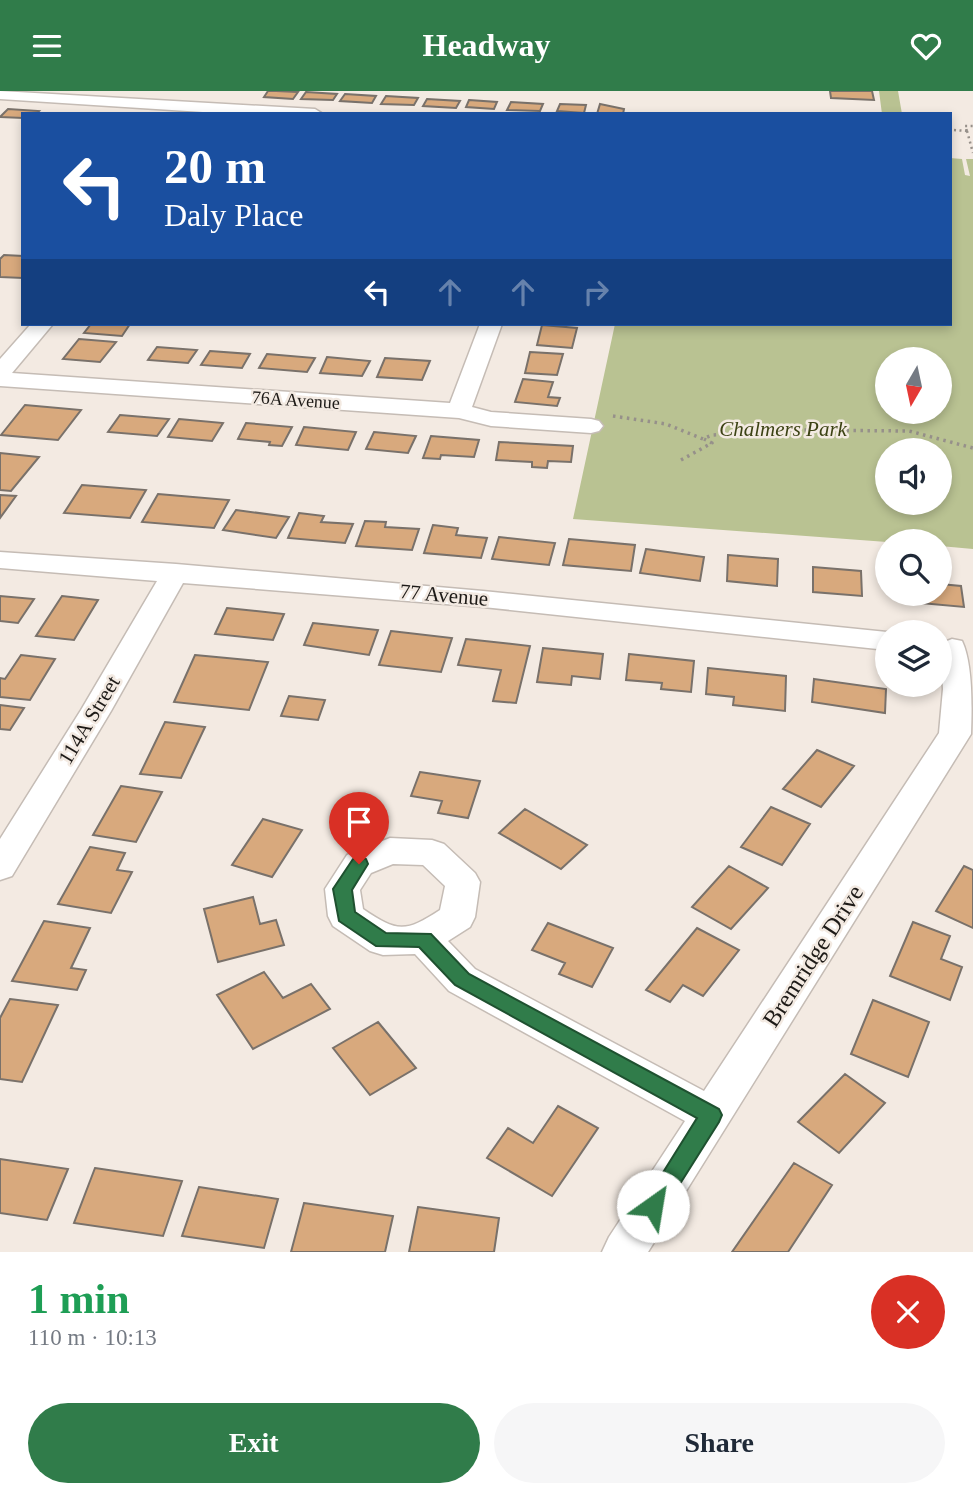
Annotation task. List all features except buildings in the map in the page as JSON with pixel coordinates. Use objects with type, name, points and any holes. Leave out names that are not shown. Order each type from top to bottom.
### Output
[{"type":"street","points":[[225,111],[241,91]]},
{"type":"street","points":[[0,92],[255,112]]},
{"type":"street","points":[[0,373],[40,326]]},
{"type":"street","points":[[458,411],[490,326]]},
{"type":"street","name":"76A Avenue","points":[[0,379],[458,411],[491,419],[591,426]]},
{"type":"street","name":"77 Avenue","points":[[0,560],[176,572],[483,599],[875,640]]},
{"type":"street","name":"114A Street","points":[[0,867],[96,711],[176,572]]},
{"type":"street","name":"Bremridge Drive","points":[[624,1252],[955,734],[958,689],[955,648]]},
{"type":"street","points":[[424,939],[462,980],[711,1115]]},
{"type":"path","points":[[973,126],[965,125],[973,153]]},
{"type":"path","points":[[954,130],[967,131]]},
{"type":"path","points":[[591,426],[598,415],[625,417],[666,425],[712,443],[681,460]]},
{"type":"path","points":[[703,439],[712,435],[795,430],[895,430],[931,435],[973,448]]},
{"type":"green space","points":[[879,91],[898,91],[902,112],[882,112]]},
{"type":"green space","name":"Chalmers Park","points":[[952,158],[962,159],[965,175],[970,176],[966,159],[973,159],[973,549],[952,547],[952,529],[875,529],[875,541],[573,519],[615,326],[952,326]]},
{"type":"route","points":[[359,864],[342,889],[346,916],[383,941],[424,939],[462,980],[711,1115],[653,1206]]}]
